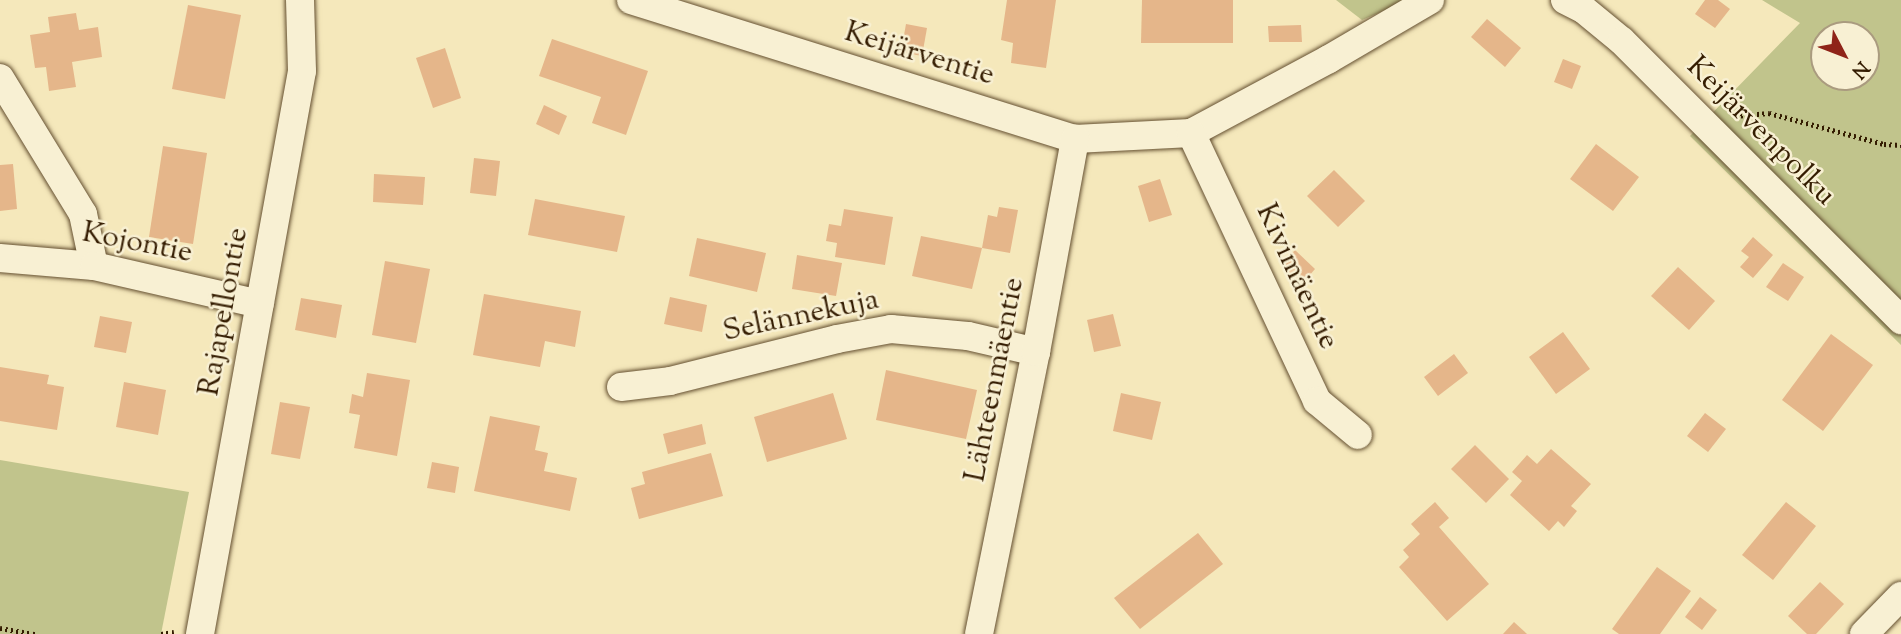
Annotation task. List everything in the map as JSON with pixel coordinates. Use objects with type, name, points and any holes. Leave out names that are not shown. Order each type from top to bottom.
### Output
[{"type":"street","name":"Rajapellontie","points":[[200,634],[302,71],[300,0]]},
{"type":"street","name":"Keijärventie","points":[[631,0],[1075,139],[1191,133]]},
{"type":"street","points":[[1191,133],[1329,59],[1430,0]]},
{"type":"street","name":"Keijärvenpolku","points":[[1565,0],[1583,9],[1622,41],[1901,320]]},
{"type":"street","points":[[0,78],[83,214],[94,266]]},
{"type":"street","name":"Kivimäentie","points":[[1191,133],[1317,401],[1358,435]]},
{"type":"street","name":"Lähteenmäentie","points":[[979,634],[1036,352],[1075,139]]},
{"type":"street","name":"Kojontie","points":[[0,258],[94,266],[260,304]]},
{"type":"street","name":"Selännekuja","points":[[621,387],[670,381],[837,339],[891,330],[968,337],[1036,352]]},
{"type":"street","points":[[1864,634],[1901,596]]},
{"type":"path","points":[[1708,127],[1734,116],[1769,113],[1884,144],[1901,145]]},
{"type":"path","points":[[0,628],[36,634]]},
{"type":"green space","points":[[1336,0],[1409,0],[1362,20]]},
{"type":"green space","points":[[1762,0],[1901,0],[1901,345],[1690,136],[1800,23]]},
{"type":"green space","points":[[0,460],[189,492],[161,634],[0,634]]},
{"type":"building","points":[[1007,0],[1056,0],[1046,68],[1011,63],[1013,43],[1001,40]]},
{"type":"building","points":[[1142,0],[1233,0],[1233,43],[1141,43]]},
{"type":"building","points":[[1705,0],[1718,0],[1730,9],[1715,28],[1695,14]]},
{"type":"building","points":[[188,5],[241,15],[225,99],[172,89]]},
{"type":"building","points":[[76,13],[79,30],[98,27],[102,57],[72,62],[76,87],[49,91],[46,67],[35,68],[30,35],[50,32],[48,17]]},
{"type":"building","points":[[1487,19],[1521,48],[1505,67],[1471,37]]},
{"type":"building","points":[[906,24],[927,28],[922,56],[901,52]]},
{"type":"building","points":[[1301,25],[1302,42],[1269,42],[1268,26]]},
{"type":"building","points":[[552,39],[648,71],[626,135],[592,123],[601,97],[539,76]]},
{"type":"building","points":[[445,48],[461,98],[433,108],[416,58]]},
{"type":"building","points":[[1563,59],[1581,66],[1572,89],[1554,82]]},
{"type":"building","points":[[544,105],[567,116],[559,135],[536,124]]},
{"type":"building","points":[[1596,144],[1639,177],[1613,211],[1570,179]]},
{"type":"building","points":[[163,146],[207,153],[193,244],[149,237]]},
{"type":"building","points":[[474,158],[500,161],[496,196],[470,193]]},
{"type":"building","points":[[13,164],[17,209],[0,211],[0,165]]},
{"type":"building","points":[[1334,170],[1365,201],[1338,227],[1307,196]]},
{"type":"building","points":[[374,174],[425,177],[423,205],[373,202]]},
{"type":"building","points":[[1160,179],[1172,215],[1149,222],[1138,186]]},
{"type":"building","points":[[535,199],[625,216],[617,252],[528,235]]},
{"type":"building","points":[[999,207],[1018,210],[1010,253],[982,248],[988,215],[997,217]]},
{"type":"building","points":[[844,209],[893,217],[885,265],[835,257],[837,243],[826,241],[829,224],[841,226]]},
{"type":"building","points":[[921,236],[982,248],[972,289],[912,276]]},
{"type":"building","points":[[1753,237],[1773,255],[1753,278],[1740,267],[1749,257],[1741,251]]},
{"type":"building","points":[[697,238],[766,253],[757,292],[689,276]]},
{"type":"building","points":[[1295,250],[1315,269],[1302,284],[1281,265]]},
{"type":"building","points":[[797,255],[842,263],[836,296],[792,289]]},
{"type":"building","points":[[385,261],[430,269],[416,343],[372,335]]},
{"type":"building","points":[[1783,263],[1804,277],[1788,301],[1766,287]]},
{"type":"building","points":[[1678,267],[1715,301],[1689,330],[1651,296]]},
{"type":"building","points":[[484,294],[581,311],[575,347],[545,341],[540,367],[473,355]]},
{"type":"building","points":[[670,297],[707,305],[702,332],[664,324]]},
{"type":"building","points":[[301,298],[342,305],[336,338],[295,330]]},
{"type":"building","points":[[1113,314],[1121,346],[1094,352],[1087,320]]},
{"type":"building","points":[[100,316],[132,322],[126,353],[94,347]]},
{"type":"building","points":[[1563,332],[1590,369],[1556,394],[1529,357]]},
{"type":"building","points":[[1831,334],[1873,365],[1823,431],[1782,400]]},
{"type":"building","points":[[1454,354],[1468,373],[1438,396],[1424,377]]},
{"type":"building","points":[[0,367],[49,375],[47,384],[64,387],[57,430],[0,421]]},
{"type":"building","points":[[886,370],[977,390],[966,439],[876,420]]},
{"type":"building","points":[[367,373],[410,380],[397,456],[354,448],[360,415],[349,413],[352,394],[363,397]]},
{"type":"building","points":[[124,382],[166,390],[158,435],[116,427]]},
{"type":"building","points":[[833,393],[847,439],[767,462],[754,417]]},
{"type":"building","points":[[1121,393],[1161,402],[1152,440],[1113,431]]},
{"type":"building","points":[[280,402],[310,407],[300,459],[271,454]]},
{"type":"building","points":[[1705,413],[1726,429],[1708,452],[1687,436]]},
{"type":"building","points":[[490,416],[540,426],[535,450],[548,453],[544,471],[577,478],[570,511],[474,491]]},
{"type":"building","points":[[702,424],[706,444],[668,454],[663,434]]},
{"type":"building","points":[[1475,445],[1509,479],[1486,503],[1451,469]]},
{"type":"building","points":[[1551,449],[1591,484],[1571,506],[1577,511],[1564,527],[1558,521],[1549,531],[1510,495],[1522,481],[1512,472],[1527,455],[1537,464]]},
{"type":"building","points":[[711,453],[723,496],[639,519],[631,488],[645,484],[642,472]]},
{"type":"building","points":[[432,462],[459,467],[455,493],[427,488]]},
{"type":"building","points":[[1435,502],[1449,518],[1439,527],[1489,584],[1447,621],[1399,567],[1409,557],[1403,550],[1420,534],[1411,524]]},
{"type":"building","points":[[1786,502],[1816,526],[1773,580],[1742,555]]},
{"type":"building","points":[[1198,533],[1223,564],[1140,629],[1114,598]]},
{"type":"building","points":[[1657,567],[1691,591],[1660,634],[1619,634],[1612,629]]},
{"type":"building","points":[[1820,582],[1844,604],[1816,634],[1807,634],[1788,616]]},
{"type":"building","points":[[1700,597],[1717,610],[1702,630],[1685,617]]},
{"type":"building","points":[[1514,622],[1527,634],[1503,634]]}]
